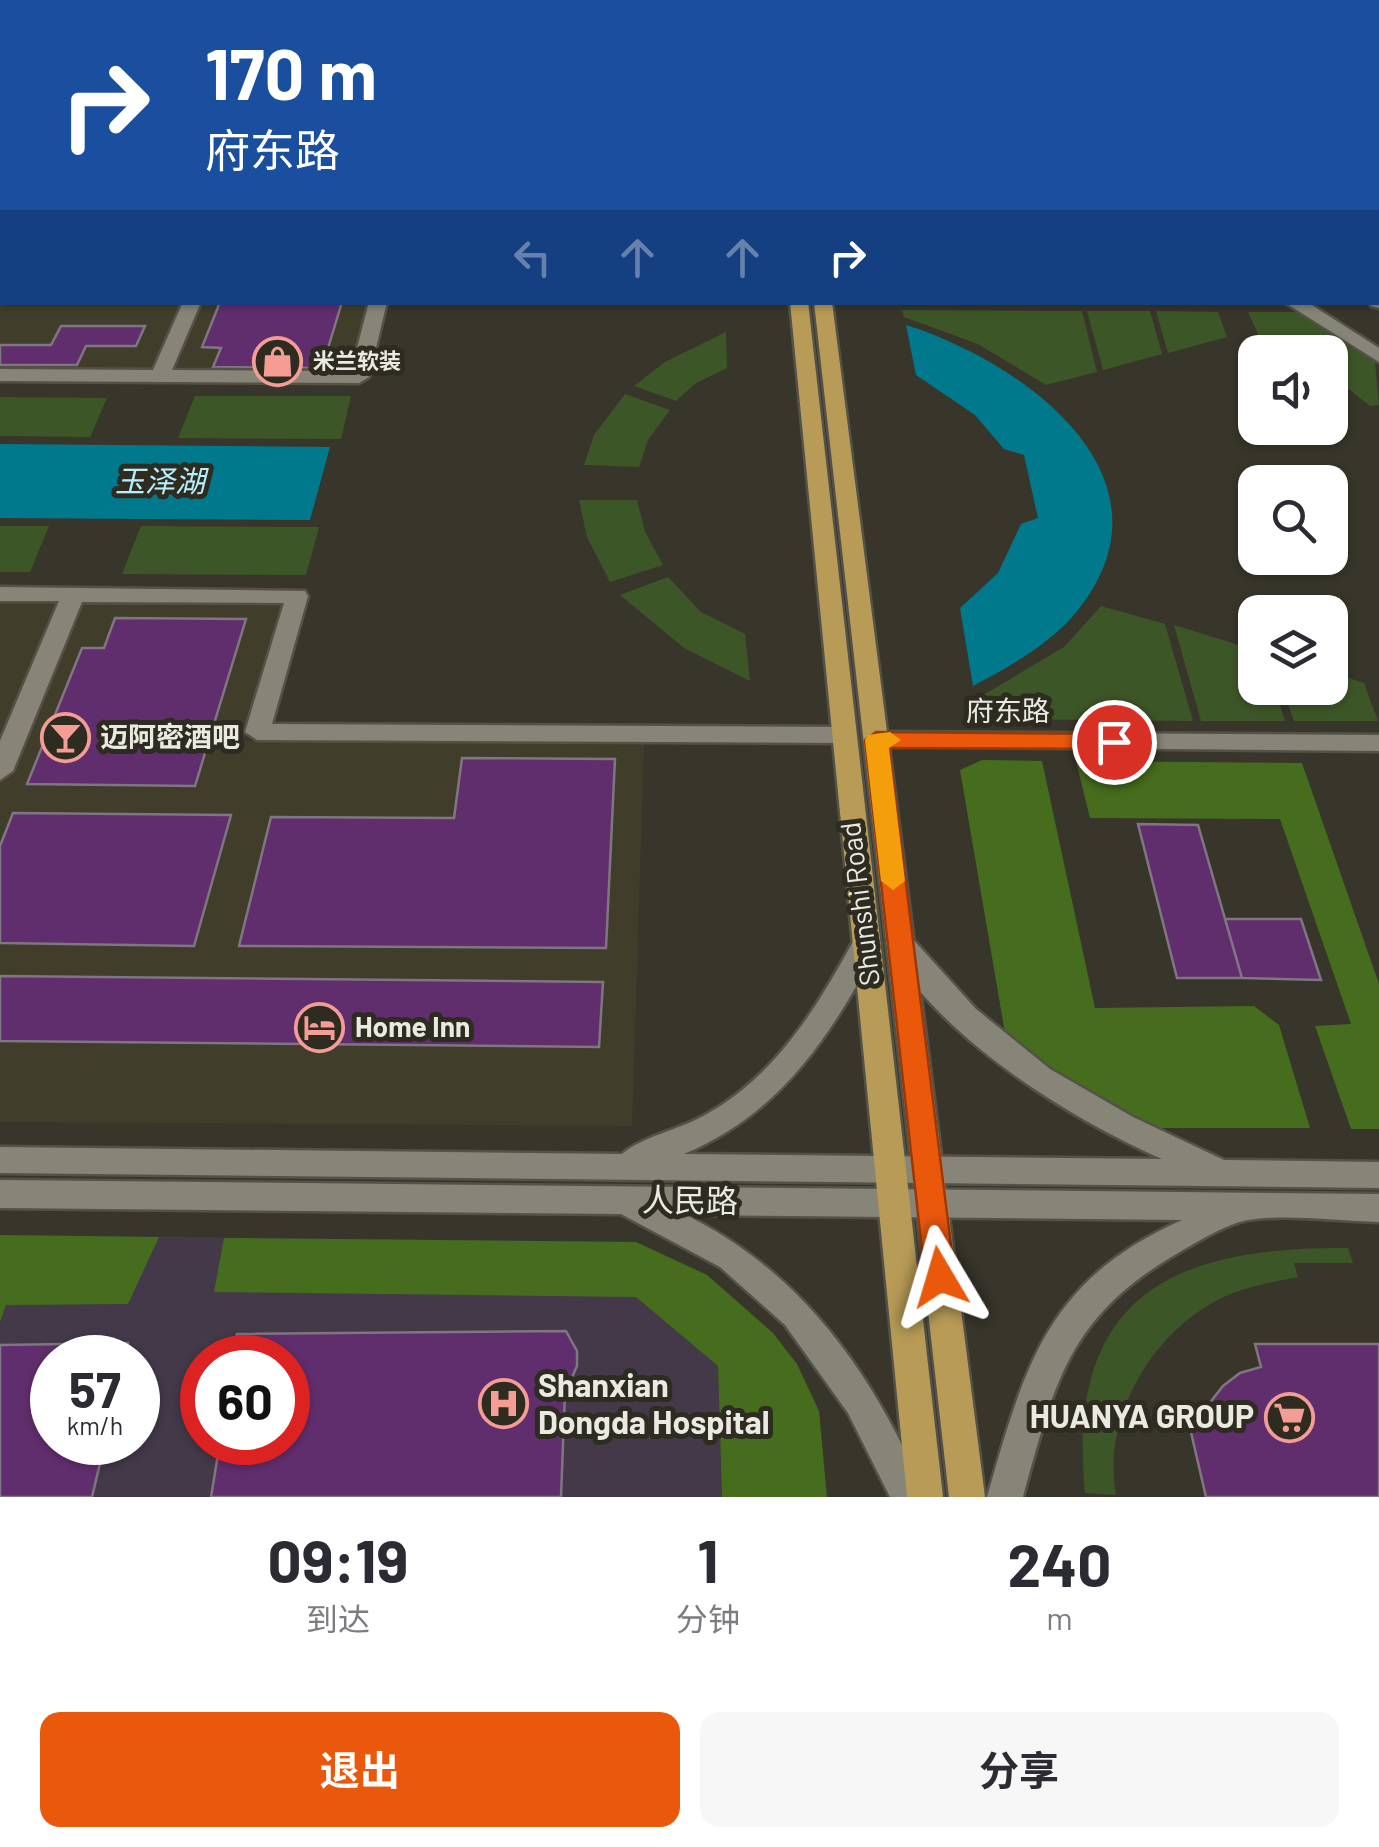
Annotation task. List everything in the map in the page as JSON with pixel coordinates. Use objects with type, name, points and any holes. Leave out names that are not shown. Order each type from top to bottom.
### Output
[{"type":"main road","points":[[160,376],[191,305]]},
{"type":"main road","points":[[0,374],[359,377],[377,305]]},
{"type":"main road","name":"Shunshi Road","points":[[798,305],[925,1497]]},
{"type":"main road","name":"Shunshi Road","points":[[823,305],[968,1497]]},
{"type":"main road","points":[[1298,305],[1379,356]]},
{"type":"main road","points":[[0,594],[297,596],[258,732],[844,735]]},
{"type":"main road","points":[[0,771],[73,595]]},
{"type":"main road","name":"府东路","points":[[876,740],[1379,742]]},
{"type":"main road","points":[[613,1167],[712,1128],[776,1083],[825,1020],[866,943]]},
{"type":"main road","points":[[900,944],[959,1016],[1046,1083],[1130,1133],[1226,1173]]},
{"type":"main road","name":"人民路","points":[[0,1160],[1379,1175]]},
{"type":"main road","name":"人民路","points":[[0,1194],[1379,1208]]},
{"type":"main road","points":[[626,1200],[743,1264],[786,1300],[838,1368],[908,1497]]},
{"type":"main road","points":[[1005,1497],[1038,1380],[1057,1338],[1087,1298],[1156,1246],[1242,1207]]},
{"type":"shaded area","points":[[0,305],[372,305],[354,372],[0,370]]},
{"type":"shaded area","points":[[0,603],[282,604],[243,741],[644,744],[632,1126],[0,1122]]},
{"type":"shaded area","name":"Shanxian Dongda Hospital","points":[[0,1235],[636,1242],[637,1297],[718,1366],[722,1497],[0,1497]]},
{"type":"green space","points":[[902,310],[1082,311],[1097,372],[1046,385],[978,344],[904,317]]},
{"type":"green space","points":[[1087,311],[1150,311],[1162,354],[1103,370]]},
{"type":"green space","points":[[1156,311],[1218,312],[1227,337],[1168,353]]},
{"type":"green space","points":[[1248,312],[1297,312],[1333,335],[1259,335]]},
{"type":"green space","points":[[726,332],[727,368],[696,383],[676,401],[634,386],[665,362]]},
{"type":"green space","points":[[1348,345],[1375,362],[1379,405],[1370,406],[1348,388]]},
{"type":"green space","points":[[625,394],[670,410],[648,440],[639,467],[584,465],[594,435]]},
{"type":"green space","points":[[195,396],[351,396],[341,439],[178,438]]},
{"type":"green space","points":[[0,397],[107,398],[90,437],[0,436]]},
{"type":"green space","points":[[579,500],[637,500],[645,532],[663,565],[610,582],[587,537]]},
{"type":"green space","points":[[0,526],[49,526],[30,572],[0,572]]},
{"type":"green space","points":[[141,526],[319,527],[306,575],[122,574]]},
{"type":"green space","points":[[668,577],[701,612],[745,634],[750,681],[684,648],[620,595]]},
{"type":"green space","points":[[1101,606],[1165,624],[1193,721],[978,719],[975,700],[1064,647]]},
{"type":"green space","points":[[1174,625],[1238,645],[1238,705],[1280,705],[1285,721],[1201,721]]},
{"type":"green space","points":[[1348,678],[1364,683],[1378,721],[1294,721],[1288,705],[1348,705]]},
{"type":"green space","points":[[982,760],[1042,761],[1095,1008],[1254,1006],[1279,1025],[1310,1128],[1142,1128],[1063,1081],[1006,1039],[960,770]]},
{"type":"green space","points":[[1076,761],[1302,763],[1379,984],[1379,1129],[1351,1129],[1315,1026],[1351,1024],[1280,819],[1090,818]]},
{"type":"green space","points":[[0,1235],[159,1237],[128,1304],[6,1305],[0,1322]]},
{"type":"green space","points":[[224,1238],[636,1242],[707,1275],[773,1333],[797,1364],[819,1411],[827,1497],[722,1497],[718,1366],[636,1297],[214,1292]]},
{"type":"green space","points":[[1348,1248],[1353,1263],[1294,1263],[1298,1277],[1226,1296],[1192,1316],[1171,1335],[1136,1383],[1124,1409],[1116,1438],[1116,1495],[1085,1493],[1084,1426],[1093,1372],[1113,1329],[1143,1297],[1182,1273],[1229,1258],[1285,1250]]},
{"type":"water","points":[[906,325],[951,342],[996,366],[1039,396],[1075,431],[1100,470],[1112,514],[1106,561],[1078,610],[1043,644],[973,686],[960,608],[998,573],[1021,524],[1038,518],[1024,455],[1004,449],[975,415],[916,375]]},
{"type":"water","name":"玉泽湖","points":[[0,444],[330,447],[310,520],[0,518]]},
{"type":"building","points":[[219,305],[341,305],[322,368],[213,367],[221,348],[202,347]]},
{"type":"building","points":[[61,326],[145,326],[136,346],[86,346],[77,365],[0,365],[0,345],[51,345]]},
{"type":"building","points":[[115,618],[246,619],[195,786],[27,784],[82,648],[104,648]]},
{"type":"building","points":[[462,758],[615,759],[606,948],[239,946],[271,817],[454,818]]},
{"type":"building","points":[[13,813],[231,815],[194,946],[0,943],[0,846]]},
{"type":"building","points":[[1138,824],[1198,825],[1242,978],[1177,978]]},
{"type":"building","points":[[1225,919],[1301,919],[1321,980],[1242,978]]},
{"type":"building","points":[[0,976],[603,982],[599,1047],[0,1041]]},
{"type":"building","points":[[566,1331],[577,1351],[577,1366],[565,1393],[561,1497],[211,1497],[216,1465],[310,1465],[310,1335],[237,1334]]},
{"type":"building","name":"HUANYA GROUP","points":[[1255,1344],[1379,1344],[1379,1497],[1206,1497],[1190,1428],[1223,1386],[1240,1373],[1261,1367]]},
{"type":"building","points":[[0,1345],[30,1345],[30,1465],[100,1465],[92,1497],[0,1497]]},
{"type":"slow traffic","points":[[890,740],[876,740],[893,881]]},
{"type":"place","name":"米兰软装","points":[[278,361]]},
{"type":"place","name":"迈阿密酒吧","points":[[65,737]]},
{"type":"place","name":"Home Inn","points":[[320,1027]]},
{"type":"place","name":"Shanxian Dongda Hospital","points":[[503,1404]]},
{"type":"place","name":"HUANYA GROUP","points":[[1289,1417]]},
{"type":"route","points":[[940,1277],[876,740],[1114,742]]}]
